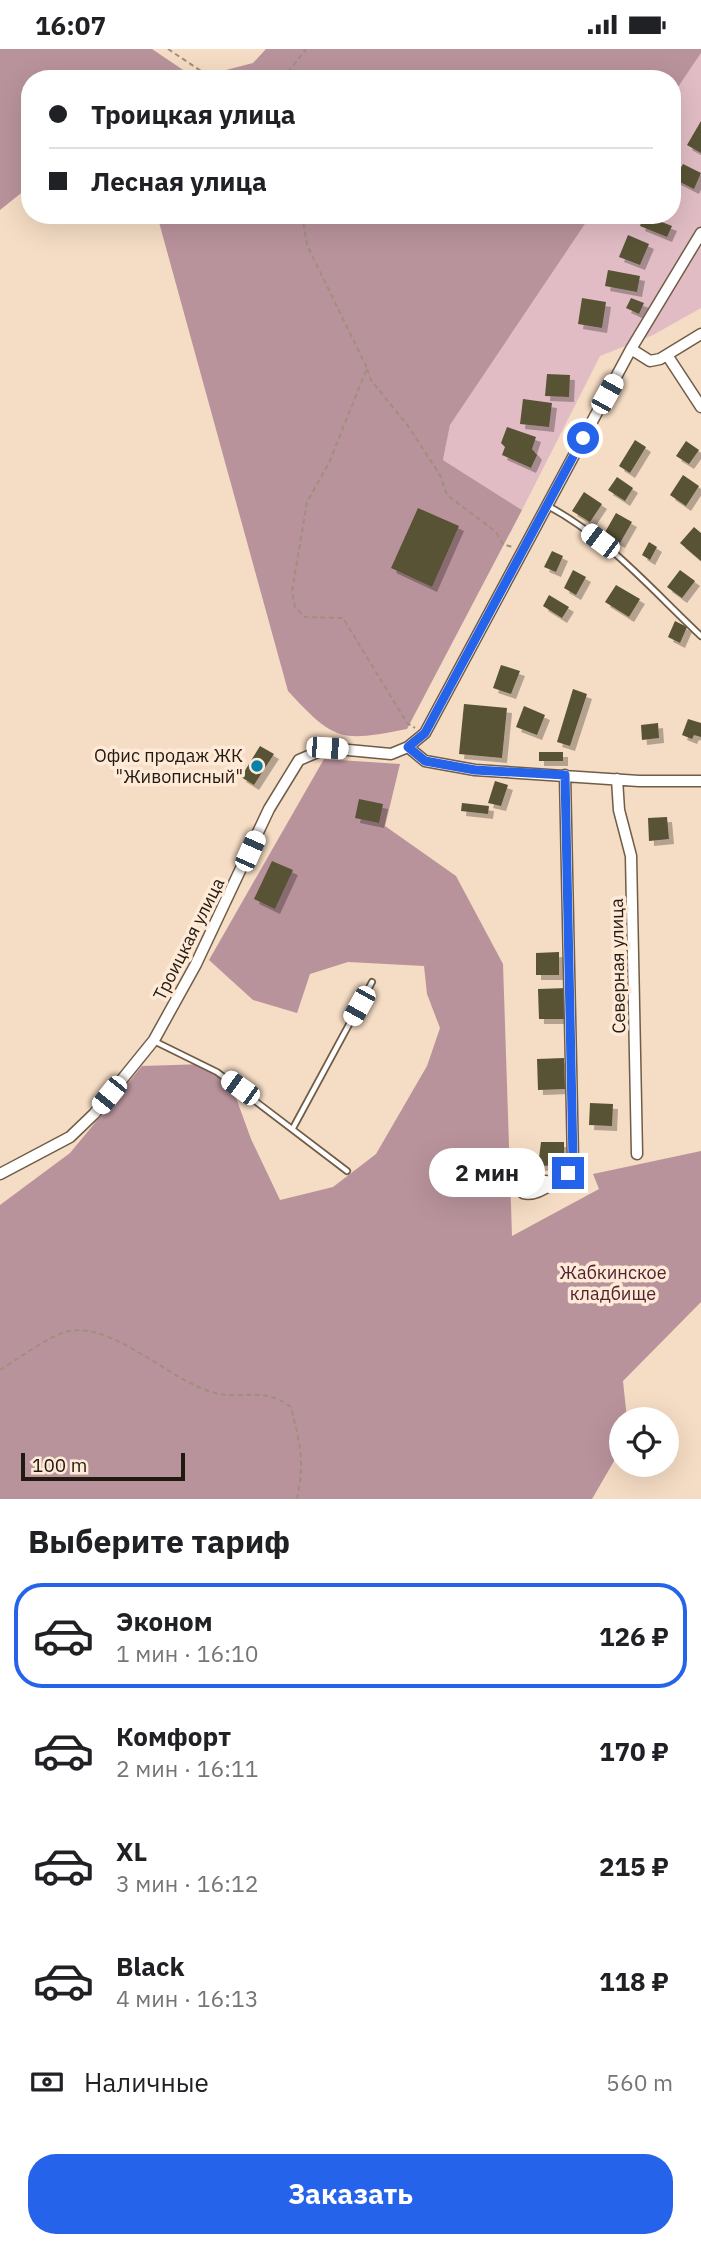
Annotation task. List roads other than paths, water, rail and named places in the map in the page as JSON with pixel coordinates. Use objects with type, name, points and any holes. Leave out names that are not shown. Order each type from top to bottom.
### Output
[{"type":"street","points":[[701,233],[631,349],[425,733],[408,747],[425,761],[462,768],[617,779],[701,781]]},
{"type":"street","points":[[631,349],[650,361],[667,355],[701,334]]},
{"type":"street","points":[[667,355],[701,407]]},
{"type":"street","name":"Троицкая улица","points":[[0,1174],[70,1137],[94,1114],[154,1041],[196,964],[269,809],[299,760],[327,748],[391,754],[408,747]]},
{"type":"street","points":[[553,1182],[568,1173],[573,1161],[565,775]]},
{"type":"street","name":"Северная улица","points":[[617,779],[620,810],[631,856],[637,1154]]},
{"type":"lane","points":[[547,506],[567,516],[626,562],[701,636]]},
{"type":"lane","points":[[293,1128],[372,982]]},
{"type":"lane","points":[[154,1041],[217,1072],[347,1171]]},
{"type":"place","name":"Офис продаж ЖК \"Живописный\"","points":[[257,766]]},
{"type":"park label","name":"Жабкинское кладбище","points":[[613,1284]]}]
